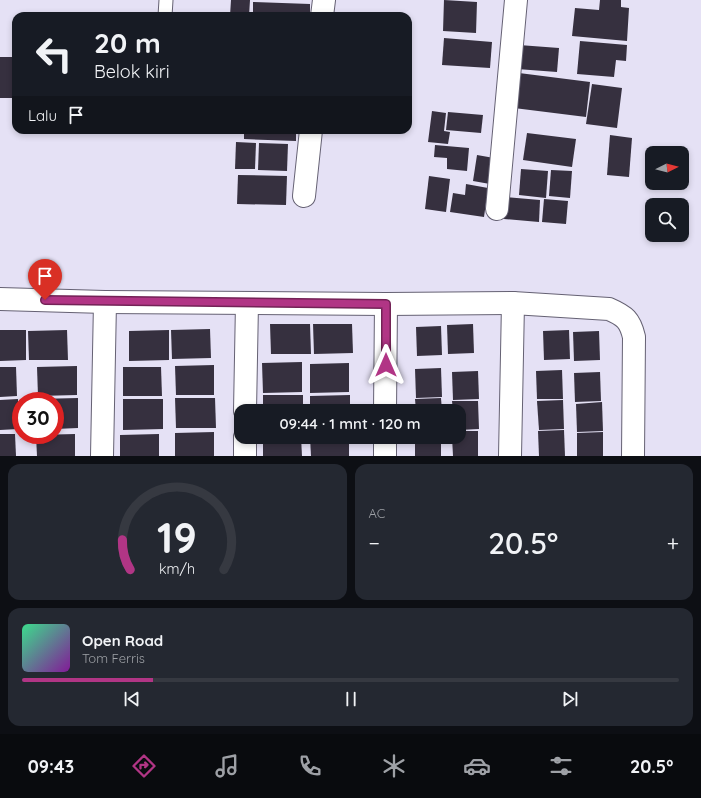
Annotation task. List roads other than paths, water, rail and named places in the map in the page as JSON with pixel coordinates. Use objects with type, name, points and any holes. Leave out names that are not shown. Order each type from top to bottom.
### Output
[{"type":"street","points":[[322,12],[324,0]]},
{"type":"street","points":[[498,209],[516,0]]},
{"type":"street","points":[[304,196],[310,134]]},
{"type":"street","points":[[0,299],[105,302],[386,304],[513,303],[609,309],[621,314],[627,319],[634,337],[633,456]]},
{"type":"street","points":[[102,456],[105,302]]},
{"type":"street","points":[[245,404],[248,303]]},
{"type":"street","points":[[510,456],[513,303]]},
{"type":"street","points":[[385,404],[386,304]]},
{"type":"street","points":[[244,456],[245,444]]},
{"type":"street","points":[[385,444],[385,456]]},
{"type":"lane","points":[[165,12],[166,0]]}]
